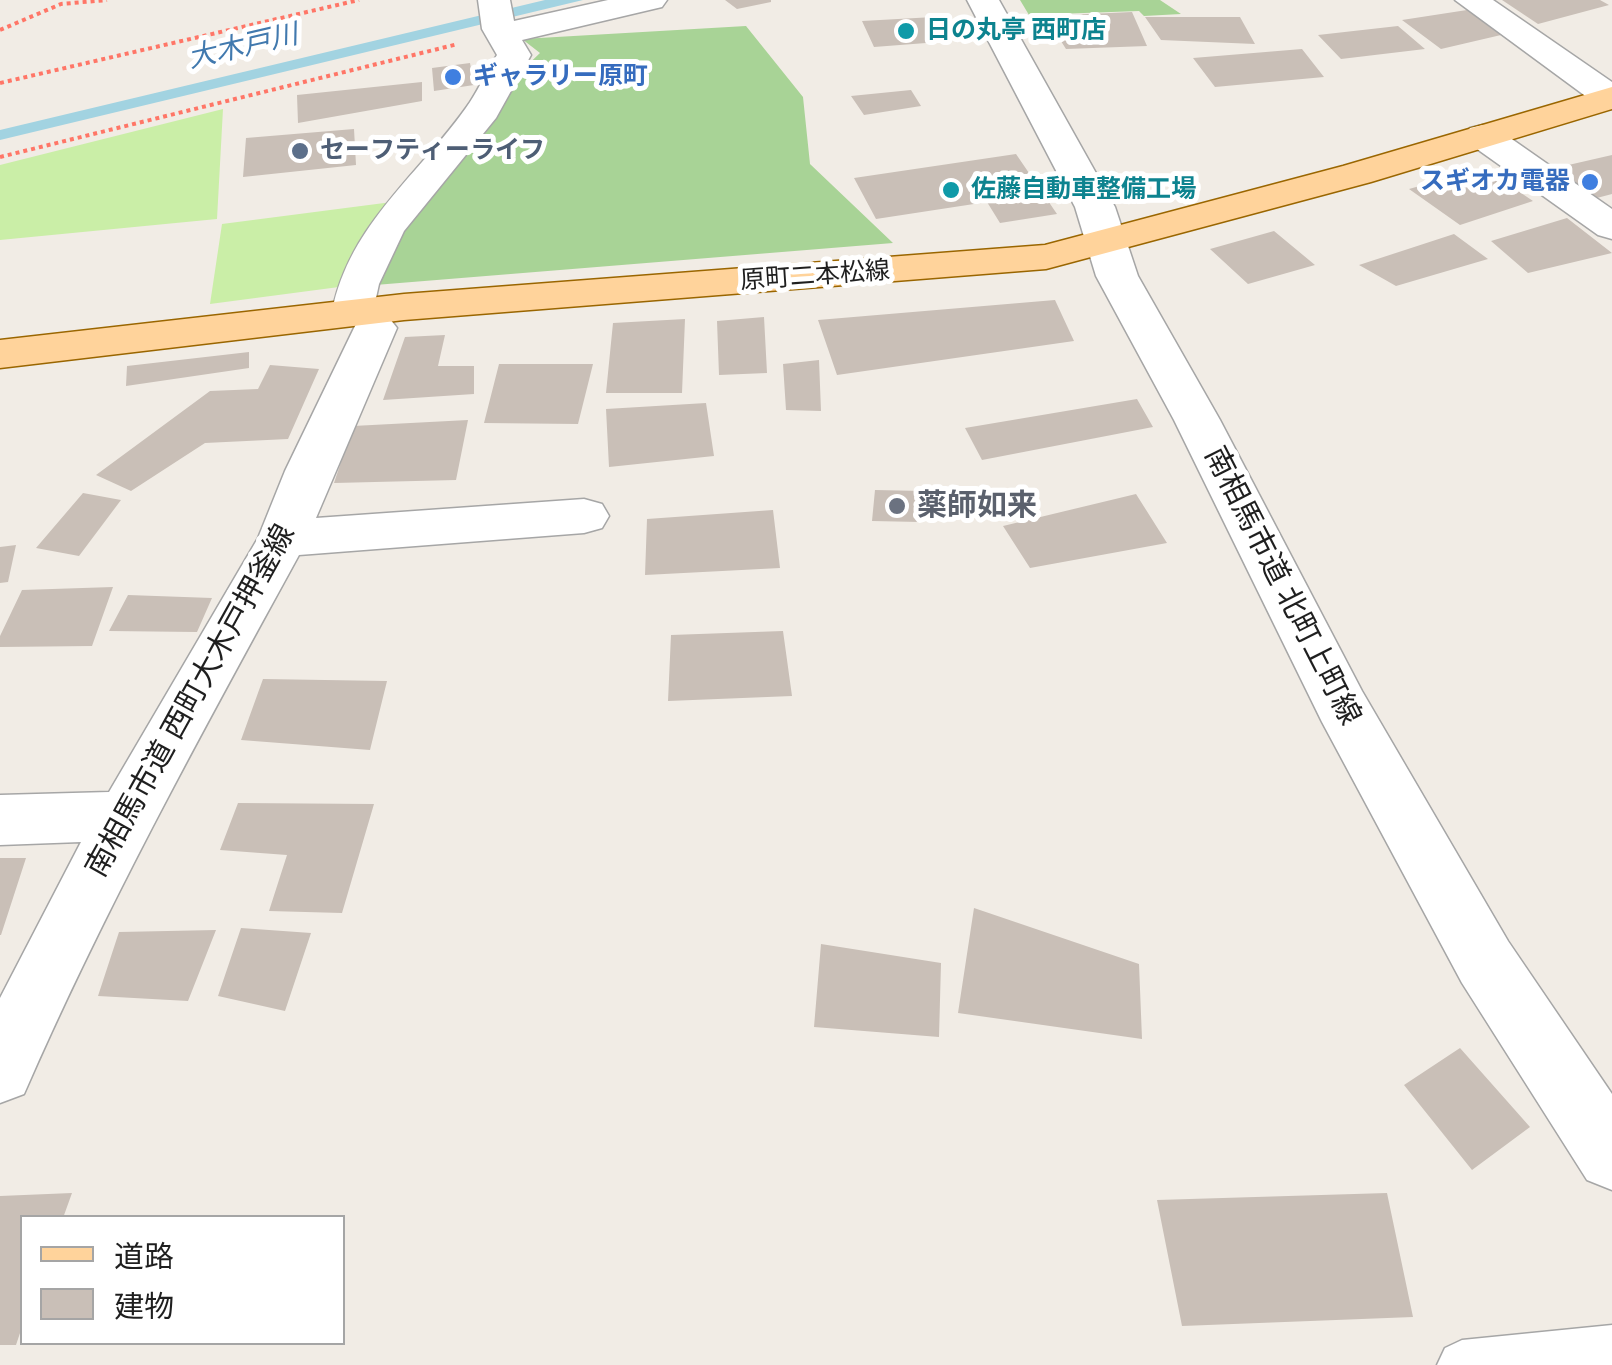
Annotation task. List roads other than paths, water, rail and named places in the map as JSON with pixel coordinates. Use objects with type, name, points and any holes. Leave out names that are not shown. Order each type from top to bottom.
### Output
[{"type":"main road","name":"原町二本松線","points":[[0,354],[1046,257],[1210,215],[1612,98]]},
{"type":"street","points":[[498,19],[651,0]]},
{"type":"street","name":"南相馬市道 北町上町線","points":[[983,0],[1095,207],[1117,276],[1197,420],[1342,706],[1485,962],[1612,1155]]},
{"type":"street","points":[[1471,0],[1612,98]]},
{"type":"street","name":"南相馬市道 西町大木戸押釜線","points":[[0,1071],[126,816],[283,538],[364,320],[354,295],[385,232],[406,199],[485,108],[514,56],[498,19]]},
{"type":"street","points":[[1483,136],[1612,227]]},
{"type":"street","points":[[283,538],[584,516]]},
{"type":"street","points":[[0,820],[126,816]]},
{"type":"lane","points":[[1462,1365],[1612,1350]]},
{"type":"water","points":[[545,0],[583,0],[0,140],[0,130]]},
{"type":"place","name":"日の丸亭 西町店","points":[[906,31]]},
{"type":"place","name":"ギャラリー原町","points":[[453,77]]},
{"type":"place","name":"セーフティーライフ","points":[[300,151]]},
{"type":"place","name":"スギオカ電器","points":[[1590,182]]},
{"type":"place","name":"佐藤自動車整備工場","points":[[951,190]]},
{"type":"place","name":"薬師如来","points":[[897,506]]},
{"type":"water label","name":"大木戸川","points":[[243,47]]}]
